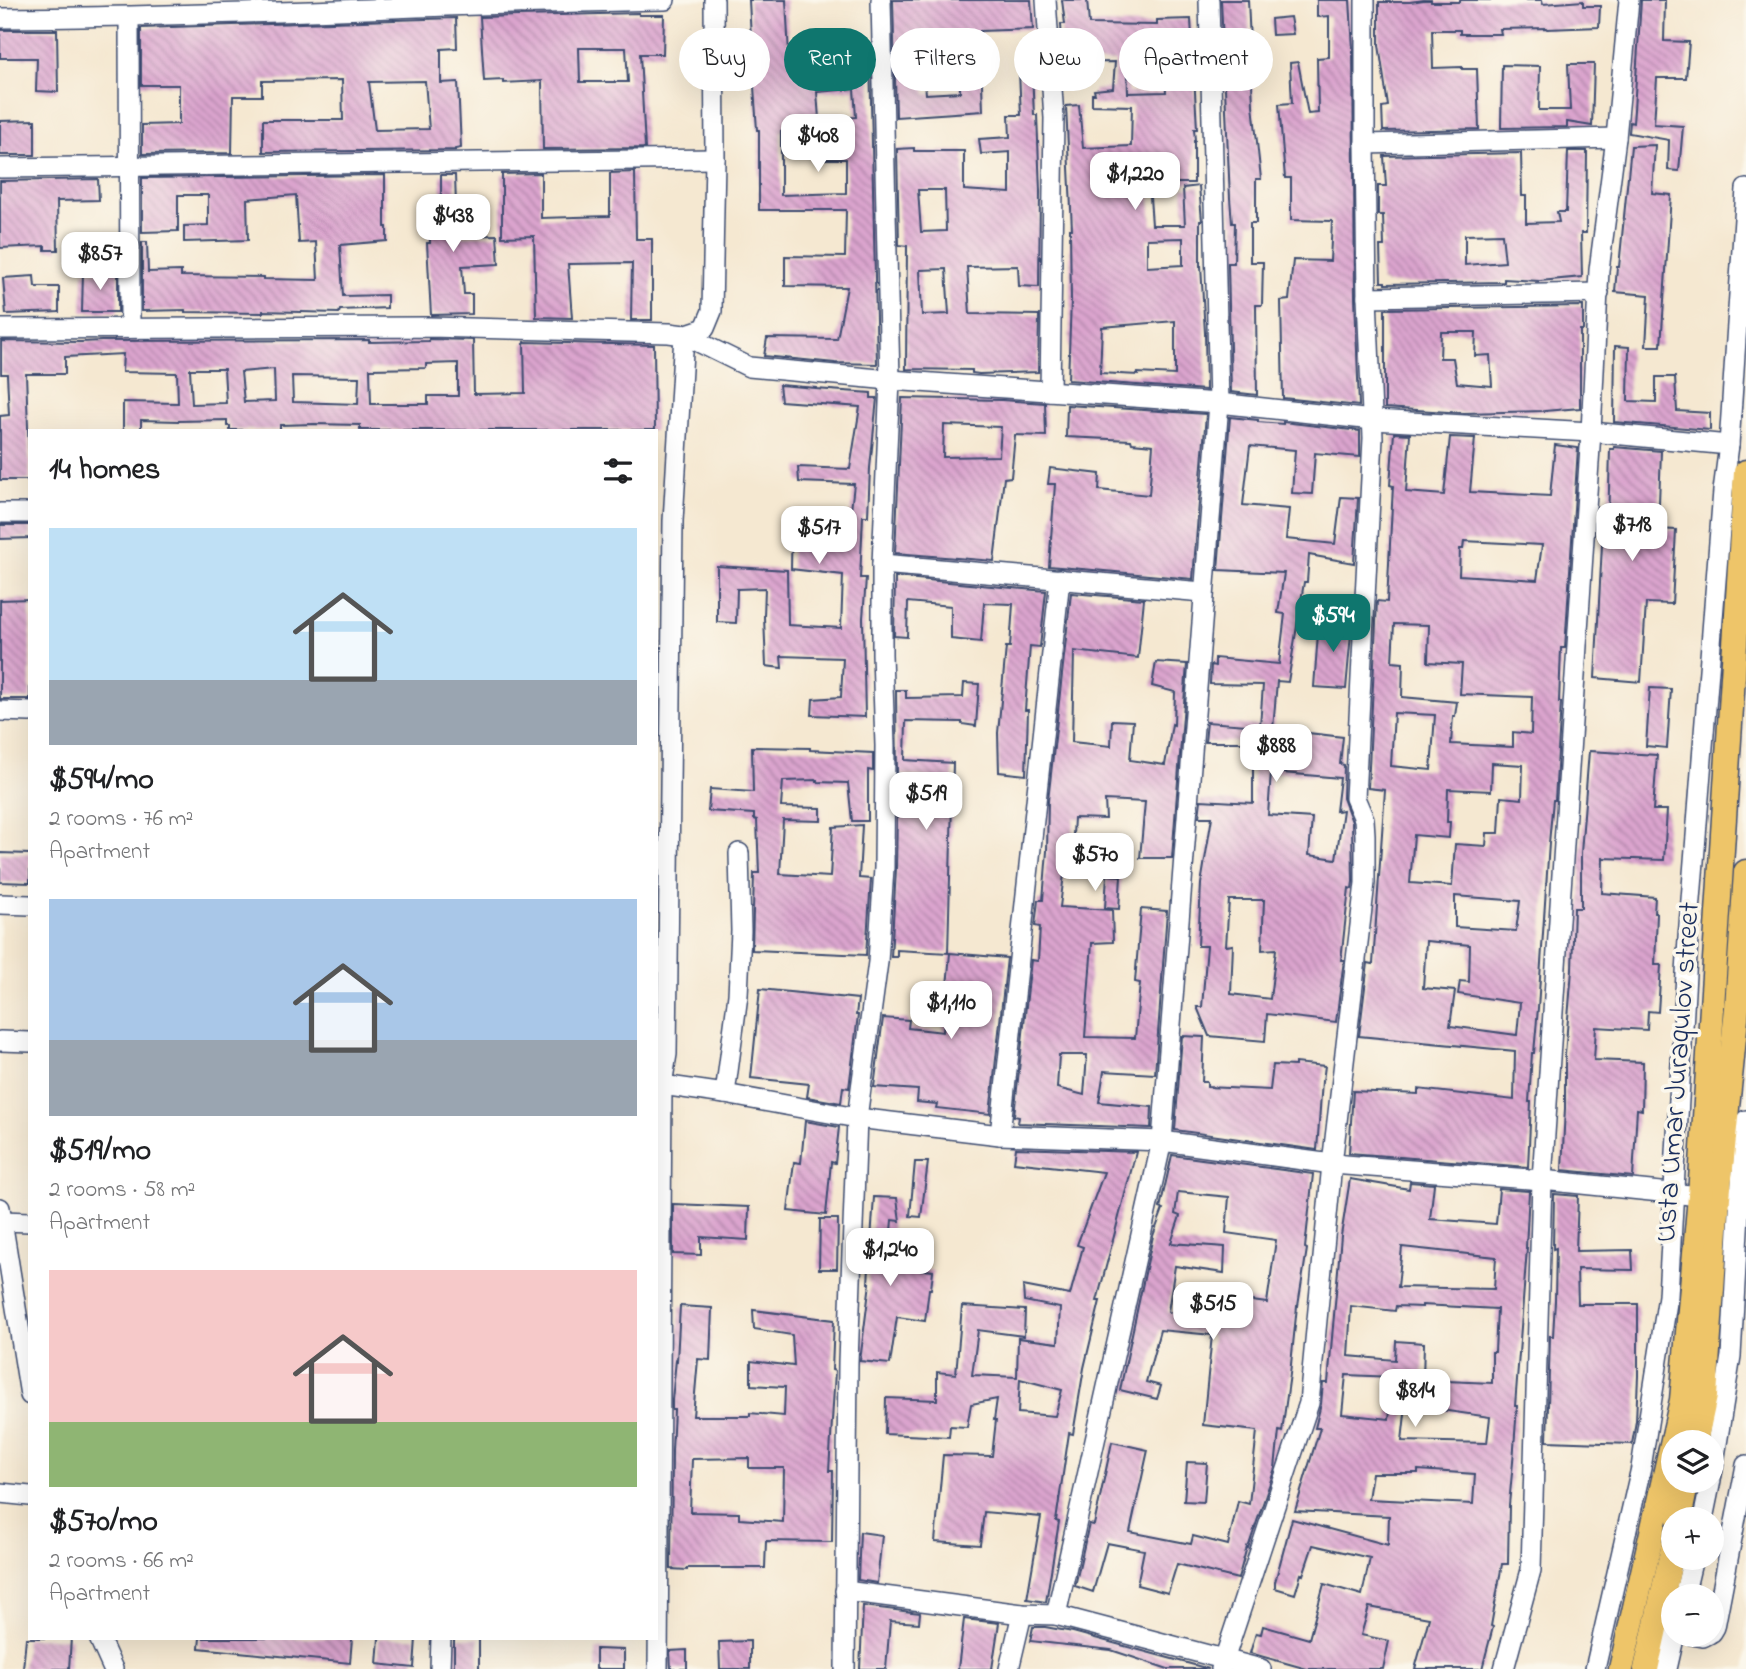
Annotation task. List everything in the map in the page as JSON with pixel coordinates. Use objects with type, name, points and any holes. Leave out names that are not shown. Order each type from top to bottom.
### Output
[{"type":"main road","name":"Usta Umar Juraqulov street","points":[[1622,1669],[1726,1196],[1746,472]]},
{"type":"main road","name":"Usta Umar Juraqulov street","points":[[1697,1430],[1704,1396],[1726,1196],[1746,872]]},
{"type":"main road","points":[[1646,1669],[1668,1570]]},
{"type":"street","points":[[0,18],[130,18],[509,3],[665,0]]},
{"type":"street","points":[[0,329],[429,327],[684,335],[705,328],[712,312],[714,0]]},
{"type":"street","points":[[845,1669],[848,1362],[857,1118],[878,962],[884,868],[882,564],[890,380],[881,0]]},
{"type":"street","points":[[1046,0],[1054,118],[1050,391]]},
{"type":"street","points":[[1056,1615],[1162,1141],[1219,403],[1209,0]]},
{"type":"street","points":[[1223,1664],[1309,1403],[1332,1164],[1365,883],[1364,819],[1354,798],[1373,438],[1367,297],[1365,0]]},
{"type":"street","points":[[1504,1669],[1531,1570],[1542,1180],[1591,432],[1599,270],[1616,138],[1629,0]]},
{"type":"street","points":[[130,18],[130,328]]},
{"type":"street","points":[[1365,144],[1616,138]]},
{"type":"street","points":[[0,168],[715,159]]},
{"type":"street","points":[[1595,1669],[1641,1468],[1668,1296],[1688,938],[1725,468],[1730,445],[1746,189]]},
{"type":"street","points":[[1367,297],[1599,293]]},
{"type":"street","points":[[684,335],[749,367],[890,380],[1219,403],[1373,420],[1591,432],[1730,445]]},
{"type":"street","points":[[658,1669],[665,521],[684,335]]},
{"type":"street","points":[[0,513],[28,513]]},
{"type":"street","points":[[882,564],[1203,592]]},
{"type":"street","points":[[1000,1135],[1060,579]]},
{"type":"street","points":[[0,711],[28,712]]},
{"type":"street","points":[[725,1094],[738,995],[741,932],[740,853]]},
{"type":"street","points":[[0,904],[28,905]]},
{"type":"street","points":[[0,1041],[28,1042]]},
{"type":"street","points":[[662,1085],[857,1118],[1000,1135],[1162,1141],[1332,1164],[1542,1180],[1674,1194],[1726,1196]]},
{"type":"street","points":[[1722,1430],[1738,1357],[1739,1330],[1726,1196],[1746,1120]]},
{"type":"street","points":[[28,1221],[1,1214],[28,1382]]},
{"type":"street","points":[[1723,1584],[1746,1465]]},
{"type":"street","points":[[0,1493],[28,1496]]},
{"type":"street","points":[[1722,1493],[1739,1505]]},
{"type":"street","points":[[845,1591],[1022,1614],[1056,1615],[1223,1664],[1261,1669]]},
{"type":"street","points":[[1009,1669],[1022,1614]]},
{"type":"street","points":[[100,1640],[113,1669]]},
{"type":"street","points":[[440,1669],[441,1640]]},
{"type":"street","points":[[1667,1669],[1672,1647]]},
{"type":"building","points":[[749,0],[786,0],[788,28],[784,28],[784,91],[829,91],[817,92],[819,119],[856,117],[854,91],[871,91],[877,364],[764,356],[767,338],[837,339],[847,287],[785,286],[785,256],[845,257],[846,210],[759,210],[759,130],[755,91],[770,91],[770,28],[751,28]],"holes":[[[781,131],[824,134],[824,159],[846,159],[846,193],[781,195]]]},
{"type":"building","points":[[893,0],[1031,0],[1033,28],[894,28]]},
{"type":"building","points":[[1062,0],[1087,0],[1089,24],[1157,25],[1157,20],[1191,19],[1191,28],[1119,28],[1119,91],[1195,91],[1197,129],[1194,129],[1194,183],[1149,183],[1152,225],[1185,225],[1183,188],[1199,186],[1206,390],[1068,380],[1072,229],[1066,106],[1079,105],[1083,148],[1131,146],[1132,106],[1092,105],[1094,91],[1113,88],[1115,62],[1105,62],[1105,28],[1061,28],[1061,24],[1065,24]],"holes":[[[1183,238],[1183,265],[1147,267],[1147,239]],[[1175,321],[1175,375],[1100,373],[1102,327]]]},
{"type":"building","points":[[1221,0],[1248,0],[1249,28],[1222,28]]},
{"type":"building","points":[[1317,0],[1350,0],[1359,406],[1283,398],[1281,301],[1289,300],[1293,260],[1330,261],[1332,221],[1291,220],[1291,178],[1285,178],[1279,104],[1292,103],[1290,63],[1298,62],[1308,114],[1318,113],[1317,58],[1329,57],[1329,16],[1317,17]]},
{"type":"building","points":[[1542,0],[1543,4],[1583,1],[1583,6],[1600,6],[1599,27],[1500,29],[1501,34],[1460,34],[1460,30],[1432,30],[1433,68],[1477,69],[1479,129],[1383,131],[1382,107],[1388,106],[1379,45],[1379,2]]},
{"type":"building","points":[[1641,0],[1665,0],[1664,41],[1689,42],[1686,78],[1657,78],[1654,124],[1683,126],[1679,171],[1668,170],[1669,140],[1629,133],[1630,122],[1633,123]]},
{"type":"building","points":[[639,13],[664,15],[663,54],[640,54],[645,148],[543,149],[542,81],[484,81],[480,17]],"holes":[[[579,48],[626,48],[628,82],[580,82]]]},
{"type":"building","points":[[1290,17],[1293,34],[1273,35],[1271,19]]},
{"type":"building","points":[[456,18],[457,48],[441,49],[441,83],[458,82],[461,148],[263,152],[263,120],[343,120],[342,80],[262,81],[262,96],[233,96],[232,153],[142,154],[142,125],[179,124],[179,85],[141,85],[141,28]],"holes":[[[425,81],[429,129],[375,130],[369,82]]]},
{"type":"building","points":[[0,30],[57,30],[58,92],[36,91],[37,58],[0,58]]},
{"type":"building","points":[[1568,64],[1594,64],[1592,126],[1567,122],[1567,127],[1501,128],[1502,65],[1540,66],[1539,110],[1570,110]]},
{"type":"building","points":[[895,91],[926,91],[926,94],[982,91],[983,111],[896,117]]},
{"type":"building","points":[[1020,91],[1033,91],[1034,115],[1037,115],[1040,191],[1039,287],[1019,286],[1018,266],[967,267],[970,314],[1039,315],[1038,372],[979,374],[972,373],[972,370],[906,369],[907,246],[899,245],[897,149],[964,151],[964,190],[1010,193],[1010,152],[981,154],[979,139],[1010,137],[1009,115],[1021,115]],"holes":[[[918,190],[945,190],[946,231],[921,232]],[[946,269],[949,314],[922,315],[920,270]]]},
{"type":"building","points":[[1225,91],[1252,91],[1261,179],[1256,179],[1256,223],[1250,223],[1250,262],[1263,262],[1262,305],[1256,305],[1257,395],[1231,392],[1228,263],[1234,263],[1235,223],[1232,223]]},
{"type":"building","points":[[35,120],[35,155],[0,155],[0,121]]},
{"type":"building","points":[[1655,145],[1652,193],[1671,195],[1661,346],[1646,346],[1649,295],[1615,292],[1631,146]]},
{"type":"building","points":[[1568,151],[1587,151],[1586,233],[1581,233],[1582,277],[1540,281],[1504,279],[1504,282],[1381,282],[1380,246],[1384,246],[1383,215],[1378,215],[1378,186],[1386,186],[1384,156],[1521,153],[1526,223],[1559,222],[1557,212],[1566,212]],"holes":[[[1502,234],[1505,262],[1465,265],[1465,235]]]},
{"type":"building","points":[[635,172],[636,239],[652,239],[652,320],[631,320],[632,263],[568,264],[572,318],[536,317],[534,236],[502,237],[502,174],[541,173],[541,218],[610,216],[610,173]]},
{"type":"building","points":[[385,175],[387,241],[340,245],[343,296],[387,295],[387,308],[340,310],[339,313],[142,311],[142,242],[147,242],[148,272],[181,271],[181,276],[318,280],[316,242],[299,243],[296,195],[247,199],[248,240],[184,242],[184,226],[208,225],[208,195],[178,195],[178,231],[142,232],[142,178]]},
{"type":"building","points":[[441,175],[455,175],[457,236],[497,235],[499,264],[462,266],[464,294],[472,294],[472,314],[431,315],[427,243],[430,243],[429,197],[441,196]]},
{"type":"building","points":[[98,179],[99,200],[57,201],[58,250],[45,250],[45,246],[0,248],[0,181]]},
{"type":"building","points":[[118,270],[118,312],[82,312],[83,272]]},
{"type":"building","points":[[34,276],[35,287],[59,287],[59,312],[6,314],[3,278]]},
{"type":"building","points":[[1583,306],[1583,330],[1580,330],[1580,408],[1464,413],[1385,408],[1385,309]],"holes":[[[1441,332],[1476,332],[1475,356],[1490,355],[1492,386],[1457,383],[1453,358],[1440,358]]]},
{"type":"building","points":[[473,340],[474,394],[525,393],[524,342],[654,345],[655,429],[360,429],[360,425],[314,424],[280,425],[280,429],[230,429],[227,420],[141,420],[141,429],[123,429],[123,402],[178,403],[177,373],[122,372],[123,354],[65,357],[65,374],[26,374],[28,480],[0,480],[0,416],[9,415],[7,374],[1,374],[1,341]],"holes":[[[458,363],[458,396],[428,396],[428,404],[371,404],[370,369],[426,368],[426,364]],[[190,369],[224,369],[226,403],[192,404]],[[274,369],[275,401],[244,402],[241,372]],[[292,376],[359,377],[358,404],[293,402]]]},
{"type":"building","points":[[1615,346],[1629,347],[1628,401],[1656,402],[1656,377],[1675,377],[1677,411],[1710,413],[1710,430],[1614,422]]},
{"type":"building","points":[[779,385],[871,393],[871,398],[877,398],[868,516],[863,516],[860,578],[866,578],[863,618],[865,717],[812,715],[813,699],[841,697],[843,658],[781,656],[782,668],[766,666],[765,588],[737,589],[736,623],[717,622],[717,566],[787,570],[788,625],[841,628],[843,575],[791,569],[792,516],[850,519],[854,484],[799,482],[798,467],[850,469],[860,407],[781,401]]},
{"type":"building","points":[[902,398],[1045,403],[1046,436],[1015,435],[1011,477],[1004,478],[994,561],[895,553]],"holes":[[[944,425],[1001,427],[999,456],[943,457]]]},
{"type":"building","points":[[1067,405],[1206,414],[1193,579],[1049,566],[1055,484],[1048,484],[1050,468],[1100,474],[1099,490],[1149,495],[1153,445],[1132,443],[1131,440],[1066,437]]},
{"type":"building","points":[[1230,417],[1360,431],[1360,457],[1315,453],[1312,494],[1292,493],[1295,450],[1250,446],[1243,505],[1289,509],[1286,539],[1335,544],[1341,497],[1358,498],[1354,563],[1309,555],[1307,582],[1304,582],[1288,682],[1277,681],[1273,729],[1343,737],[1340,764],[1344,765],[1343,798],[1352,822],[1353,882],[1352,889],[1349,888],[1336,1022],[1267,1014],[1265,1041],[1209,1036],[1197,1007],[1202,1007],[1207,946],[1198,946],[1201,884],[1212,817],[1199,817],[1201,800],[1253,803],[1253,758],[1245,757],[1246,742],[1205,742],[1207,722],[1260,726],[1263,685],[1210,684],[1211,665],[1215,666],[1215,658],[1279,664],[1285,614],[1278,613],[1284,573],[1218,570]],"holes":[[[1271,772],[1340,778],[1336,811],[1343,810],[1336,859],[1309,855],[1312,818],[1268,815]],[[1229,900],[1264,900],[1262,950],[1276,949],[1270,999],[1231,994],[1233,945],[1226,946]]]},
{"type":"building","points":[[1394,433],[1410,434],[1406,492],[1444,495],[1450,437],[1475,438],[1470,492],[1550,496],[1555,445],[1578,448],[1565,648],[1561,648],[1561,702],[1555,800],[1532,1053],[1528,1167],[1349,1153],[1353,1091],[1418,1094],[1418,1089],[1514,1100],[1515,1051],[1359,1036],[1368,963],[1373,964],[1385,790],[1368,788],[1377,601],[1387,602],[1393,486],[1390,485]],"holes":[[[1464,541],[1542,545],[1537,580],[1459,575],[1460,549],[1463,549]],[[1394,624],[1429,625],[1428,662],[1462,664],[1460,694],[1532,697],[1531,734],[1513,732],[1513,747],[1451,744],[1457,702],[1402,697],[1403,663],[1392,662]],[[1394,713],[1435,715],[1431,770],[1391,766]],[[1492,763],[1523,765],[1522,799],[1501,797],[1499,833],[1487,833],[1486,846],[1455,844],[1452,886],[1410,883],[1414,835],[1449,838],[1448,789],[1491,791]],[[1455,896],[1520,901],[1516,931],[1455,927]],[[1426,941],[1470,945],[1469,982],[1460,981],[1458,994],[1520,1003],[1517,1035],[1450,1026],[1455,991],[1423,988]]]},
{"type":"building","points":[[1614,447],[1661,451],[1658,529],[1676,530],[1672,604],[1646,603],[1641,682],[1595,678],[1603,526],[1608,527],[1610,449]]},
{"type":"building","points":[[0,525],[28,525],[28,538],[0,539]]},
{"type":"building","points":[[895,577],[1046,591],[1040,647],[1030,646],[1025,710],[1028,710],[1026,775],[999,772],[998,733],[1013,604],[984,603],[981,642],[951,639],[951,606],[908,602],[907,637],[894,636]]},
{"type":"building","points":[[1071,593],[1144,599],[1138,658],[1074,651],[1072,742],[1111,746],[1112,720],[1133,721],[1130,760],[1165,765],[1172,724],[1174,725],[1175,692],[1152,686],[1156,662],[1187,664],[1172,858],[1140,858],[1145,802],[1105,800],[1106,819],[1074,818],[1072,852],[1101,854],[1102,871],[1064,874],[1060,907],[1112,910],[1113,942],[1092,943],[1085,1037],[1135,1038],[1140,983],[1135,982],[1141,909],[1167,911],[1155,1074],[1104,1071],[1099,1102],[1152,1107],[1151,1128],[1018,1123],[1019,1117],[1014,1116],[1031,960],[1038,961],[1040,927],[1035,926],[1038,900],[1043,900],[1048,801]],"holes":[[[1059,1055],[1087,1055],[1084,1095],[1057,1088]]]},
{"type":"building","points":[[28,599],[28,699],[0,699],[0,600]]},
{"type":"building","points":[[1319,620],[1352,622],[1346,689],[1314,687]]},
{"type":"building","points":[[964,683],[979,684],[976,726],[962,722],[906,721],[905,760],[953,763],[948,953],[897,950],[897,957],[891,957],[897,813],[932,816],[934,778],[897,774],[896,690],[906,690],[906,698],[963,697]]},
{"type":"building","points":[[1650,688],[1671,689],[1667,748],[1646,746]]},
{"type":"building","points":[[752,747],[873,753],[873,771],[868,770],[868,821],[852,821],[848,783],[783,781],[781,807],[821,808],[821,821],[783,820],[780,874],[830,877],[833,827],[862,825],[859,878],[871,879],[866,955],[752,950],[754,873],[759,873],[757,820],[754,819],[754,814],[708,811],[710,789],[753,792]]},
{"type":"building","points":[[1589,751],[1657,755],[1653,810],[1667,810],[1664,860],[1603,858],[1602,893],[1655,897],[1654,913],[1657,913],[1655,965],[1661,965],[1658,1012],[1648,1011],[1647,1030],[1596,1027],[1594,1060],[1643,1062],[1642,1110],[1637,1109],[1633,1177],[1562,1170],[1565,1055],[1574,908],[1581,908],[1581,853]]},
{"type":"building","points":[[0,853],[28,854],[28,883],[0,882]]},
{"type":"building","points":[[1107,875],[1121,876],[1119,909],[1105,908]]},
{"type":"building","points":[[950,953],[1007,958],[990,1114],[936,1108],[937,1104],[917,1102],[918,1090],[874,1087],[883,1018],[909,1020],[908,1028],[943,1032]]},
{"type":"building","points":[[760,989],[858,999],[849,1088],[843,1087],[841,1103],[807,1097],[809,1084],[751,1078]]},
{"type":"building","points":[[1182,1036],[1204,1037],[1202,1082],[1207,1082],[1207,1087],[1270,1090],[1273,1065],[1295,1066],[1295,1063],[1325,1066],[1317,1150],[1175,1130]]},
{"type":"building","points":[[805,1121],[839,1127],[835,1163],[831,1162],[826,1215],[788,1211],[794,1162],[801,1163]]},
{"type":"building","points":[[1016,1148],[1136,1152],[1097,1301],[1100,1301],[1084,1368],[1073,1434],[1069,1433],[1046,1602],[1027,1599],[1041,1517],[984,1512],[980,1545],[935,1542],[943,1455],[992,1456],[997,1399],[971,1404],[967,1427],[950,1426],[949,1437],[885,1434],[886,1398],[937,1400],[937,1372],[956,1374],[962,1306],[1025,1310],[1024,1336],[978,1330],[972,1375],[1017,1377],[1018,1338],[1058,1343],[1060,1308],[1024,1301],[1023,1286],[1070,1295],[1083,1247],[1077,1245],[1104,1172],[1014,1162]],"holes":[[[1020,1379],[1062,1390],[1055,1416],[1018,1413]]]},
{"type":"building","points":[[1172,1155],[1313,1174],[1307,1249],[1297,1306],[1282,1432],[1279,1431],[1275,1468],[1238,1579],[1177,1564],[1168,1593],[1137,1585],[1144,1550],[1107,1543],[1093,1592],[1075,1586],[1089,1524],[1094,1525],[1112,1442],[1148,1450],[1130,1532],[1191,1544],[1193,1536],[1228,1545],[1238,1501],[1249,1504],[1257,1431],[1203,1425],[1212,1335],[1160,1330],[1146,1382],[1161,1386],[1157,1399],[1120,1390],[1153,1236],[1163,1209],[1160,1208]],"holes":[[[1178,1192],[1229,1197],[1226,1233],[1276,1240],[1267,1303],[1224,1297],[1220,1320],[1168,1312],[1175,1266],[1224,1273],[1225,1247],[1171,1243],[1180,1216],[1175,1214]]]},
{"type":"building","points":[[915,1162],[928,1162],[921,1217],[910,1216]]},
{"type":"building","points":[[1350,1179],[1409,1189],[1410,1182],[1434,1184],[1430,1219],[1496,1224],[1499,1189],[1529,1191],[1509,1505],[1508,1564],[1502,1564],[1491,1626],[1493,1627],[1482,1669],[1415,1669],[1429,1618],[1369,1607],[1361,1635],[1389,1641],[1383,1669],[1307,1669],[1250,1653],[1256,1633],[1261,1634],[1263,1626],[1309,1639],[1324,1584],[1362,1595],[1370,1558],[1313,1545],[1295,1594],[1275,1588],[1292,1519],[1388,1545],[1389,1516],[1295,1511],[1320,1428],[1315,1428],[1323,1383],[1328,1383],[1341,1236]],"holes":[[[1402,1247],[1496,1257],[1494,1289],[1398,1287]],[[1351,1306],[1395,1311],[1396,1306],[1497,1309],[1492,1383],[1423,1380],[1424,1343],[1396,1341],[1395,1360],[1348,1356]],[[1346,1375],[1394,1377],[1389,1419],[1342,1414]],[[1406,1405],[1490,1417],[1487,1443],[1402,1441]],[[1418,1470],[1475,1474],[1473,1504],[1368,1499],[1372,1473],[1418,1473]]]},
{"type":"building","points":[[1554,1194],[1578,1196],[1576,1251],[1632,1250],[1633,1270],[1577,1269],[1578,1304],[1638,1304],[1638,1376],[1632,1444],[1547,1441],[1550,1336],[1553,1336],[1555,1301]]},
{"type":"building","points":[[874,1197],[897,1198],[900,1221],[892,1220],[888,1266],[933,1271],[925,1321],[897,1317],[890,1364],[860,1361],[870,1283]]},
{"type":"building","points":[[673,1204],[749,1207],[748,1240],[701,1237],[701,1255],[673,1254]]},
{"type":"building","points":[[820,1219],[838,1219],[837,1269],[819,1269]]},
{"type":"building","points":[[680,1306],[712,1308],[710,1360],[698,1359],[693,1416],[750,1416],[750,1413],[784,1416],[785,1387],[751,1385],[751,1361],[794,1366],[792,1335],[754,1329],[753,1310],[834,1320],[832,1370],[835,1371],[829,1471],[833,1471],[832,1542],[766,1541],[765,1568],[671,1569],[672,1400]],"holes":[[[749,1458],[749,1468],[784,1468],[783,1522],[739,1519],[739,1513],[690,1512],[692,1459]]]},
{"type":"building","points":[[1187,1462],[1207,1463],[1204,1502],[1184,1501]]},
{"type":"building","points":[[860,1532],[882,1535],[877,1583],[858,1580]]},
{"type":"building","points":[[863,1606],[920,1613],[919,1623],[890,1621],[886,1669],[860,1669]]},
{"type":"building","points":[[964,1619],[999,1623],[992,1669],[958,1669]]},
{"type":"building","points":[[1033,1627],[1073,1632],[1209,1669],[1168,1669],[1111,1650],[1030,1641]]},
{"type":"building","points":[[26,1638],[71,1640],[69,1669],[23,1669]]},
{"type":"building","points":[[200,1640],[352,1640],[350,1663],[199,1648]]},
{"type":"building","points":[[379,1640],[416,1640],[414,1668],[377,1664]]},
{"type":"building","points":[[454,1640],[479,1640],[479,1669],[454,1669]]},
{"type":"building","points":[[750,1641],[750,1669],[720,1669],[719,1642]]},
{"type":"building","points":[[596,1649],[624,1650],[624,1669],[596,1669]]},
{"type":"building","points":[[687,1650],[687,1669],[671,1669],[670,1651]]}]
